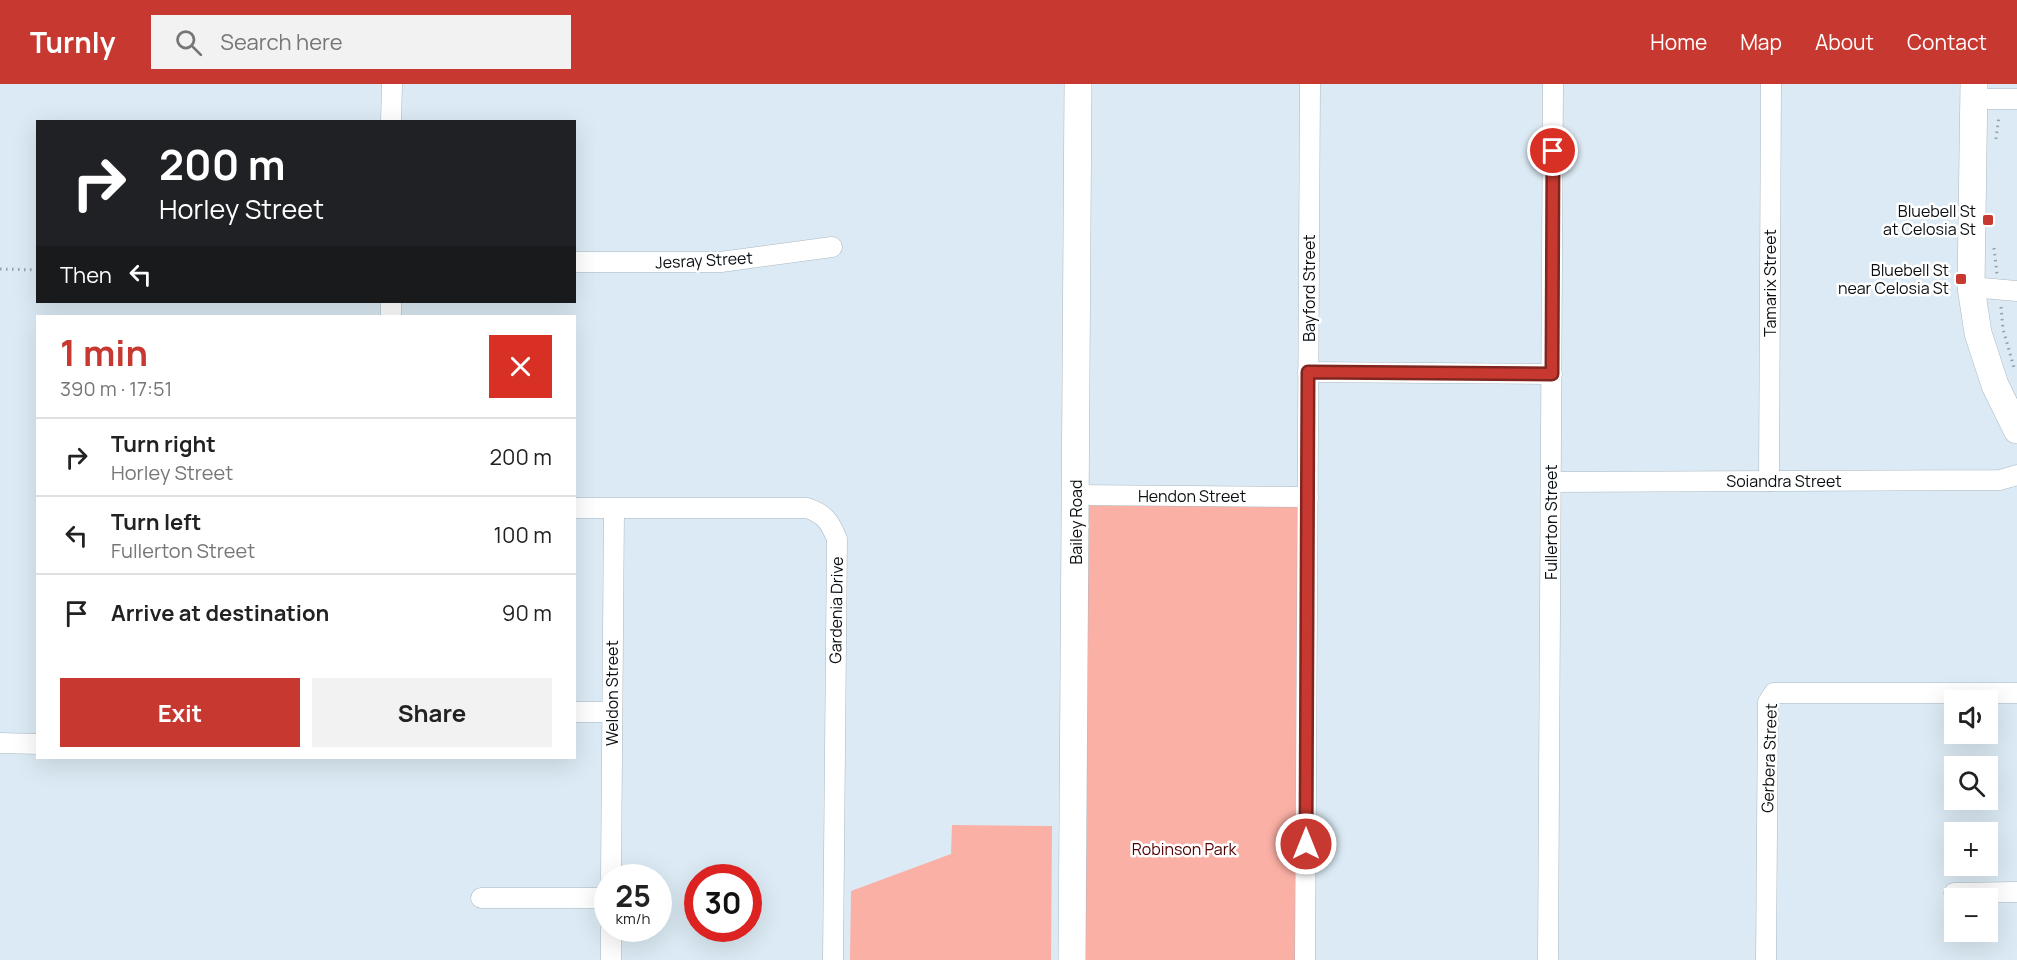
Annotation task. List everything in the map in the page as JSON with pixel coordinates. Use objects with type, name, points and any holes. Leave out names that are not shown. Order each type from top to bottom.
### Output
[{"type":"street","points":[[392,84],[392,120]]},
{"type":"street","name":"Bailey Road","points":[[1072,960],[1078,84]]},
{"type":"street","name":"Bayford Street","points":[[1305,960],[1310,84]]},
{"type":"street","name":"Fullerton Street","points":[[1548,960],[1553,84]]},
{"type":"street","name":"Tamarix Street","points":[[1769,481],[1771,84]]},
{"type":"street","points":[[1991,95],[1971,287],[1978,333],[1995,386],[2017,430]]},
{"type":"street","name":"Jesray Street","points":[[576,262],[721,262],[832,247]]},
{"type":"street","points":[[1971,287],[2008,291]]},
{"type":"street","points":[[1308,372],[1552,374]]},
{"type":"street","name":"Soiandra Street","points":[[1551,482],[2000,480],[2017,475]]},
{"type":"street","name":"Hendon Street","points":[[1076,495],[1308,497]]},
{"type":"street","name":"Gardenia Drive","points":[[576,508],[807,508],[822,513],[831,523],[837,539],[833,960]]},
{"type":"street","name":"Weldon Street","points":[[611,864],[614,509]]},
{"type":"street","name":"Gerbera Street","points":[[1766,960],[1768,702],[1774,693],[2017,693]]},
{"type":"street","points":[[576,712],[612,712]]},
{"type":"street","points":[[0,743],[36,744]]},
{"type":"street","points":[[1998,892],[2017,892]]},
{"type":"street","points":[[481,898],[594,898]]},
{"type":"street","points":[[610,960],[611,942]]},
{"type":"path","points":[[1991,95],[1996,150]]},
{"type":"path","points":[[1994,237],[2008,291],[2003,329],[2016,376]]},
{"type":"path","points":[[0,269],[36,270]]},
{"type":"green space","name":"Robinson Park","points":[[1076,495],[1308,497],[1305,960],[1072,960]]},
{"type":"green space","points":[[952,825],[1052,826],[1051,960],[850,960],[851,891],[951,854]]},
{"type":"place","name":"Bluebell St at Celosia St","points":[[1988,220]]},
{"type":"place","name":"Bluebell St near Celosia St","points":[[1961,279]]},
{"type":"route","points":[[1306,844],[1308,372],[1552,374],[1553,151]]}]
